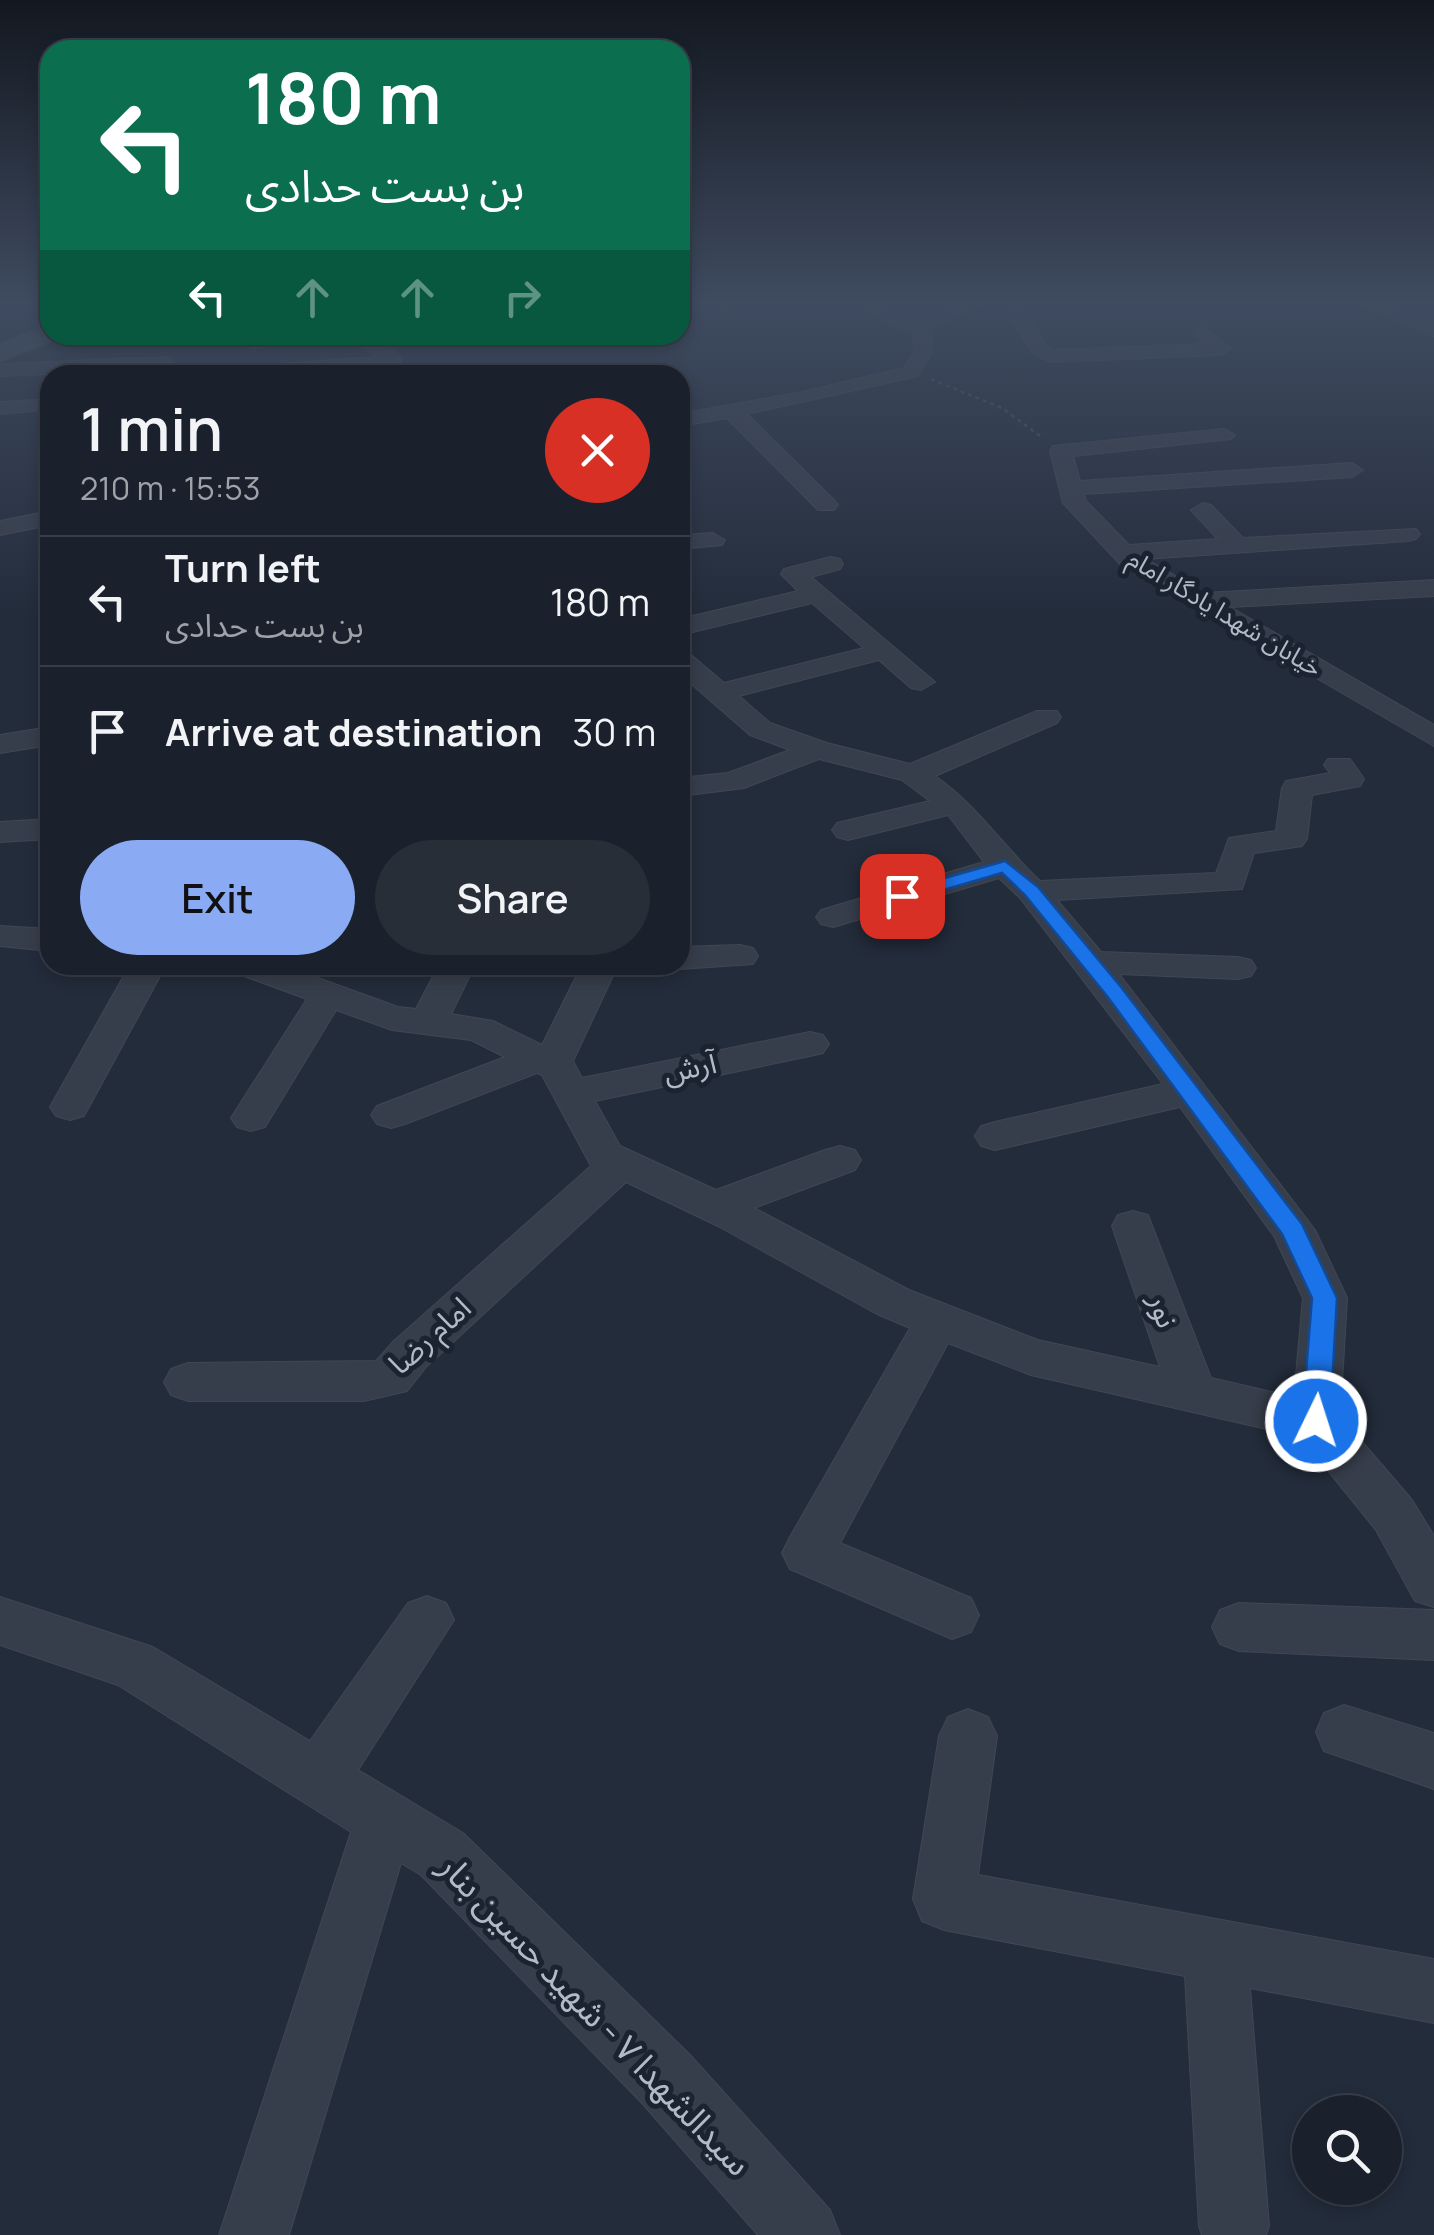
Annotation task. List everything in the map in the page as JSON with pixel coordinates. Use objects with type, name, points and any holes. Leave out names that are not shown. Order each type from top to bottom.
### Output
[{"type":"street","points":[[690,418],[742,408]]},
{"type":"street","points":[[732,410],[826,505]]},
{"type":"street","points":[[1061,451],[1220,434]]},
{"type":"street","name":"خیابان شهدا یادگار امام","points":[[1061,451],[1075,502],[1123,553],[1434,737]]},
{"type":"street","points":[[1072,488],[1352,470]]},
{"type":"street","points":[[1203,510],[1237,546]]},
{"type":"street","points":[[0,528],[40,520]]},
{"type":"street","points":[[1123,553],[1408,534]]},
{"type":"street","points":[[690,541],[713,540]]},
{"type":"street","points":[[831,564],[793,574],[921,682]]},
{"type":"street","points":[[1200,601],[1434,588]]},
{"type":"street","points":[[690,625],[815,595]]},
{"type":"street","points":[[718,693],[884,651]]},
{"type":"street","points":[[690,669],[760,729],[816,749],[913,774],[954,804],[1090,962],[1293,1230],[1324,1298],[1316,1421]]},
{"type":"street","points":[[913,774],[1047,717]]},
{"type":"street","points":[[0,744],[40,738]]},
{"type":"street","points":[[690,787],[760,774],[816,749]]},
{"type":"street","points":[[832,916],[1018,879],[1230,882],[1240,845],[1291,839],[1296,788],[1348,780],[1340,764]]},
{"type":"street","points":[[848,830],[954,804]]},
{"type":"street","points":[[0,832],[40,830]]},
{"type":"street","points":[[0,936],[40,939]]},
{"type":"street","points":[[690,958],[740,956]]},
{"type":"street","points":[[1090,962],[1238,968]]},
{"type":"street","points":[[70,1107],[143,975]]},
{"type":"street","points":[[277,975],[392,1018],[480,1029],[554,1071],[606,1156],[715,1206],[893,1302],[1031,1357],[1316,1421],[1394,1516],[1434,1584]]},
{"type":"street","points":[[428,1022],[452,975]]},
{"type":"street","points":[[554,1071],[596,975]]},
{"type":"street","points":[[251,1118],[328,994]]},
{"type":"street","name":"آرش","points":[[390,1114],[554,1071],[810,1044]]},
{"type":"street","points":[[995,1136],[1190,1091]]},
{"type":"street","points":[[715,1206],[840,1160]]},
{"type":"street","name":"امام رضا","points":[[188,1382],[364,1382],[390,1378],[410,1354],[622,1163]]},
{"type":"street","name":"نور","points":[[1134,1226],[1193,1396]]},
{"type":"street","points":[[938,1320],[808,1553],[952,1615]]},
{"type":"street","points":[[319,1778],[427,1620]]},
{"type":"street","name":"سیدالشهدا ۷ - شهید حسین بنار","points":[[0,1621],[134,1664],[442,1854],[666,2080],[804,2235]]},
{"type":"street","points":[[1240,1627],[1434,1636]]},
{"type":"street","points":[[1344,1732],[1434,1760]]},
{"type":"street","points":[[968,1736],[944,1899],[1434,1991]]},
{"type":"street","points":[[254,2235],[384,1819]]},
{"type":"street","points":[[1215,1950],[1234,2226]]},
{"type":"path","points":[[1002,408],[1061,451]]},
{"type":"route","points":[[902,896],[1005,866],[1032,891],[1114,991],[1293,1230],[1324,1298],[1316,1421]]}]
